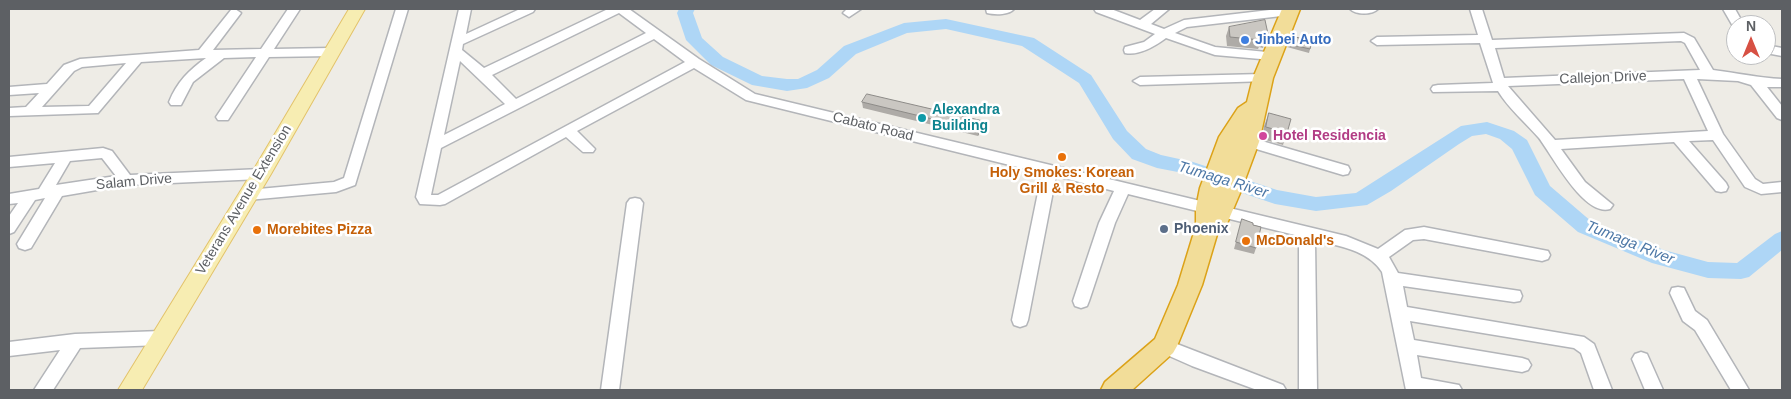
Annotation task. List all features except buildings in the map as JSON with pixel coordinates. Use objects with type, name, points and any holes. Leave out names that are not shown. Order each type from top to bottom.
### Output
[{"type":"highway","points":[[1114,390],[1164,346],[1184,302],[1231,162],[1248,142],[1263,78],[1291,10]]},
{"type":"highway","points":[[1231,162],[1230,137],[1246,113],[1255,106]]},
{"type":"main road","name":"Veterans Avenue Extension","points":[[130,390],[261,174],[357,9]]},
{"type":"street","points":[[224,116],[294,9]]},
{"type":"street","points":[[248,195],[336,187],[350,181],[402,9]]},
{"type":"street","points":[[464,9],[423,197],[425,200],[440,200],[694,62]]},
{"type":"street","points":[[457,47],[529,9]]},
{"type":"street","points":[[483,74],[617,9]]},
{"type":"street","name":"Cabato Road","points":[[621,9],[694,62],[751,97],[1123,188],[1215,206],[1307,233],[1346,242],[1379,256]]},
{"type":"street","points":[[991,10],[1008,9]]},
{"type":"street","points":[[1100,9],[1215,51],[1272,56]]},
{"type":"street","points":[[1141,25],[1164,9]]},
{"type":"street","points":[[1356,9],[1372,9]]},
{"type":"street","points":[[1476,9],[1500,84],[1513,103],[1551,145],[1567,172],[1590,196],[1605,205]]},
{"type":"street","points":[[1130,50],[1148,45],[1165,33],[1184,24],[1291,10]]},
{"type":"street","points":[[203,54],[235,13]]},
{"type":"street","points":[[434,146],[654,34]]},
{"type":"street","points":[[1377,41],[1486,42],[1684,37],[1690,40],[1709,74]]},
{"type":"street","points":[[457,47],[514,106]]},
{"type":"street","points":[[30,111],[74,65],[137,58],[203,54],[331,52]]},
{"type":"street","points":[[176,102],[180,88],[186,80],[195,71],[221,54]]},
{"type":"street","points":[[9,112],[93,110],[137,58]]},
{"type":"street","name":"Callejon Drive","points":[[1438,89],[1500,84],[1709,74],[1738,77],[1756,82],[1782,83]]},
{"type":"street","points":[[1689,75],[1717,135],[1754,187],[1761,189],[1782,188]]},
{"type":"street","points":[[1140,82],[1263,78]]},
{"type":"street","points":[[1756,82],[1782,115]]},
{"type":"street","points":[[9,91],[50,88]]},
{"type":"street","points":[[567,130],[588,149]]},
{"type":"street","points":[[1551,145],[1717,135]]},
{"type":"street","points":[[1676,136],[1721,187]]},
{"type":"street","points":[[1248,142],[1343,170]]},
{"type":"street","points":[[9,162],[107,154],[126,180]]},
{"type":"street","points":[[25,244],[66,156]]},
{"type":"street","points":[[1020,320],[1050,170]]},
{"type":"street","name":"Salam Drive","points":[[9,199],[126,180],[261,174]]},
{"type":"street","points":[[1081,301],[1107,223],[1123,188]]},
{"type":"street","points":[[9,228],[30,196]]},
{"type":"street","points":[[610,390],[635,203]]},
{"type":"street","points":[[1307,233],[1308,390]]},
{"type":"street","points":[[1453,390],[1415,387],[1393,278],[1385,261],[1379,256],[1410,234],[1424,233],[1542,254]]},
{"type":"street","points":[[1393,278],[1514,296]]},
{"type":"street","points":[[1678,293],[1689,316],[1701,325],[1740,390]]},
{"type":"street","points":[[1401,313],[1584,344],[1590,353],[1603,390]]},
{"type":"street","points":[[9,349],[75,342],[162,338]]},
{"type":"street","points":[[43,390],[75,342]]},
{"type":"street","points":[[1164,346],[1198,361],[1277,390]]},
{"type":"street","points":[[1407,346],[1522,365]]},
{"type":"street","points":[[1641,359],[1654,390]]},
{"type":"waterway","name":"Tumaga River","points":[[687,9],[685,13],[694,40],[717,61],[758,81],[787,85],[801,84],[823,74],[850,50],[904,28],[946,24],[1028,42],[1085,79],[1120,135],[1139,154],[1157,161],[1186,167],[1275,197],[1316,204],[1360,200],[1384,186],[1452,139],[1468,130],[1487,128],[1507,135],[1520,145],[1542,190],[1585,227],[1659,257],[1708,270],[1741,271],[1782,239]]},
{"type":"place","name":"Jinbei Auto","points":[[1245,40]]},
{"type":"place","name":"Alexandra Building","points":[[922,118]]},
{"type":"place","name":"Hotel Residencia","points":[[1263,136]]},
{"type":"place","name":"Holy Smokes: Korean Grill & Resto","points":[[1062,157]]},
{"type":"place","name":"Phoenix","points":[[1164,229]]},
{"type":"place","name":"Morebites Pizza","points":[[257,230]]},
{"type":"place","name":"McDonald's","points":[[1246,241]]}]
